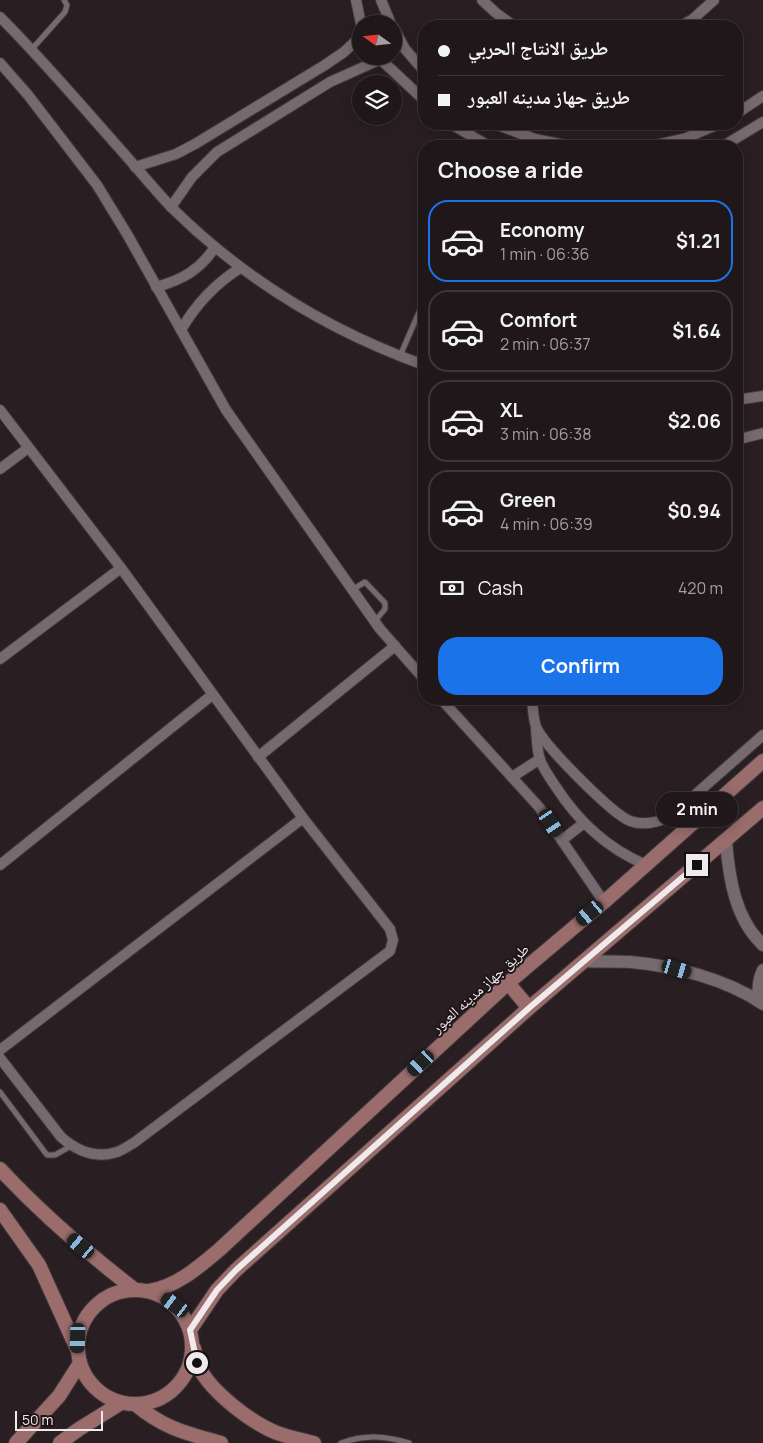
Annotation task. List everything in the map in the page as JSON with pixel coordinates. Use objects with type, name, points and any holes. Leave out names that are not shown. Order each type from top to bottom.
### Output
[{"type":"main road","name":"طريق جهاز مدينه العبور","points":[[149,1291],[157,1290],[179,1280],[220,1250],[508,983],[604,902],[644,864],[763,761]]},
{"type":"main road","points":[[60,1443],[79,1429],[128,1404],[148,1403],[172,1391],[188,1369],[192,1356],[191,1336],[217,1290],[236,1270],[529,1008],[763,808]]},
{"type":"main road","points":[[508,983],[529,1008]]},
{"type":"main road","points":[[0,1169],[70,1238],[134,1289]]},
{"type":"main road","points":[[0,1210],[39,1265],[86,1377],[95,1389],[107,1397],[128,1404],[196,1440],[221,1443]]},
{"type":"main road","points":[[16,1443],[59,1396],[79,1357],[78,1338],[88,1314],[108,1296],[120,1291],[134,1289],[149,1291],[163,1296],[175,1305],[184,1316],[197,1363],[216,1389],[238,1410],[278,1433],[314,1443]]},
{"type":"street","points":[[356,0],[359,15]]},
{"type":"street","points":[[381,0],[388,15]]},
{"type":"street","points":[[482,0],[506,20]]},
{"type":"street","points":[[691,20],[714,0]]},
{"type":"street","points":[[0,17],[32,49],[171,207],[240,268],[317,318],[358,339],[418,363]]},
{"type":"street","points":[[135,167],[176,154],[195,144],[325,65],[352,43]]},
{"type":"street","points":[[402,43],[418,64]]},
{"type":"street","points":[[0,62],[28,95],[97,185],[128,234],[226,410],[374,621],[418,672]]},
{"type":"street","points":[[171,207],[192,177],[217,152],[330,82],[365,65]]},
{"type":"street","points":[[390,65],[418,94]]},
{"type":"street","points":[[743,109],[763,96]]},
{"type":"street","points":[[733,140],[763,122]]},
{"type":"street","points":[[460,130],[475,140]]},
{"type":"street","points":[[511,130],[541,140]]},
{"type":"street","points":[[677,140],[705,130]]},
{"type":"street","points":[[156,287],[179,280],[190,274],[208,257],[215,247]]},
{"type":"street","points":[[180,330],[206,295],[216,285],[240,268]]},
{"type":"street","points":[[743,399],[763,396]]},
{"type":"street","points":[[0,410],[121,568],[303,818],[390,929],[394,940],[390,951],[135,1142],[117,1152],[97,1155],[84,1152],[71,1146],[61,1138],[0,1058]]},
{"type":"street","points":[[743,438],[763,433]]},
{"type":"street","points":[[0,468],[28,448]]},
{"type":"street","points":[[0,659],[121,568]]},
{"type":"street","points":[[258,757],[395,646]]},
{"type":"street","points":[[0,865],[212,695]]},
{"type":"street","points":[[446,705],[539,807],[604,902]]},
{"type":"street","points":[[533,705],[540,759],[559,792],[584,822],[605,843],[624,855],[644,864]]},
{"type":"street","points":[[536,728],[567,766],[619,814],[631,821],[645,824],[660,822],[671,816],[763,735]]},
{"type":"street","points":[[512,777],[540,759]]},
{"type":"street","points":[[0,1050],[303,818]]},
{"type":"street","points":[[562,840],[584,822]]},
{"type":"street","points":[[726,841],[728,868],[734,896],[745,921],[763,945]]},
{"type":"street","points":[[584,961],[631,962],[677,969],[722,983],[762,1003]]},
{"type":"street","points":[[762,1003],[758,992],[758,982],[763,970]]},
{"type":"lane","points":[[32,49],[65,12],[67,4],[64,0]]},
{"type":"lane","points":[[400,356],[418,315]]},
{"type":"lane","points":[[352,590],[366,582],[385,603],[384,611],[374,621]]},
{"type":"lane","points":[[0,1092],[47,1155],[52,1156],[71,1146]]},
{"type":"lane","points":[[341,1443],[375,1436],[409,1443]]},
{"type":"route","points":[[197,1363],[190,1330],[200,1312],[236,1270],[529,1008],[697,865]]}]
